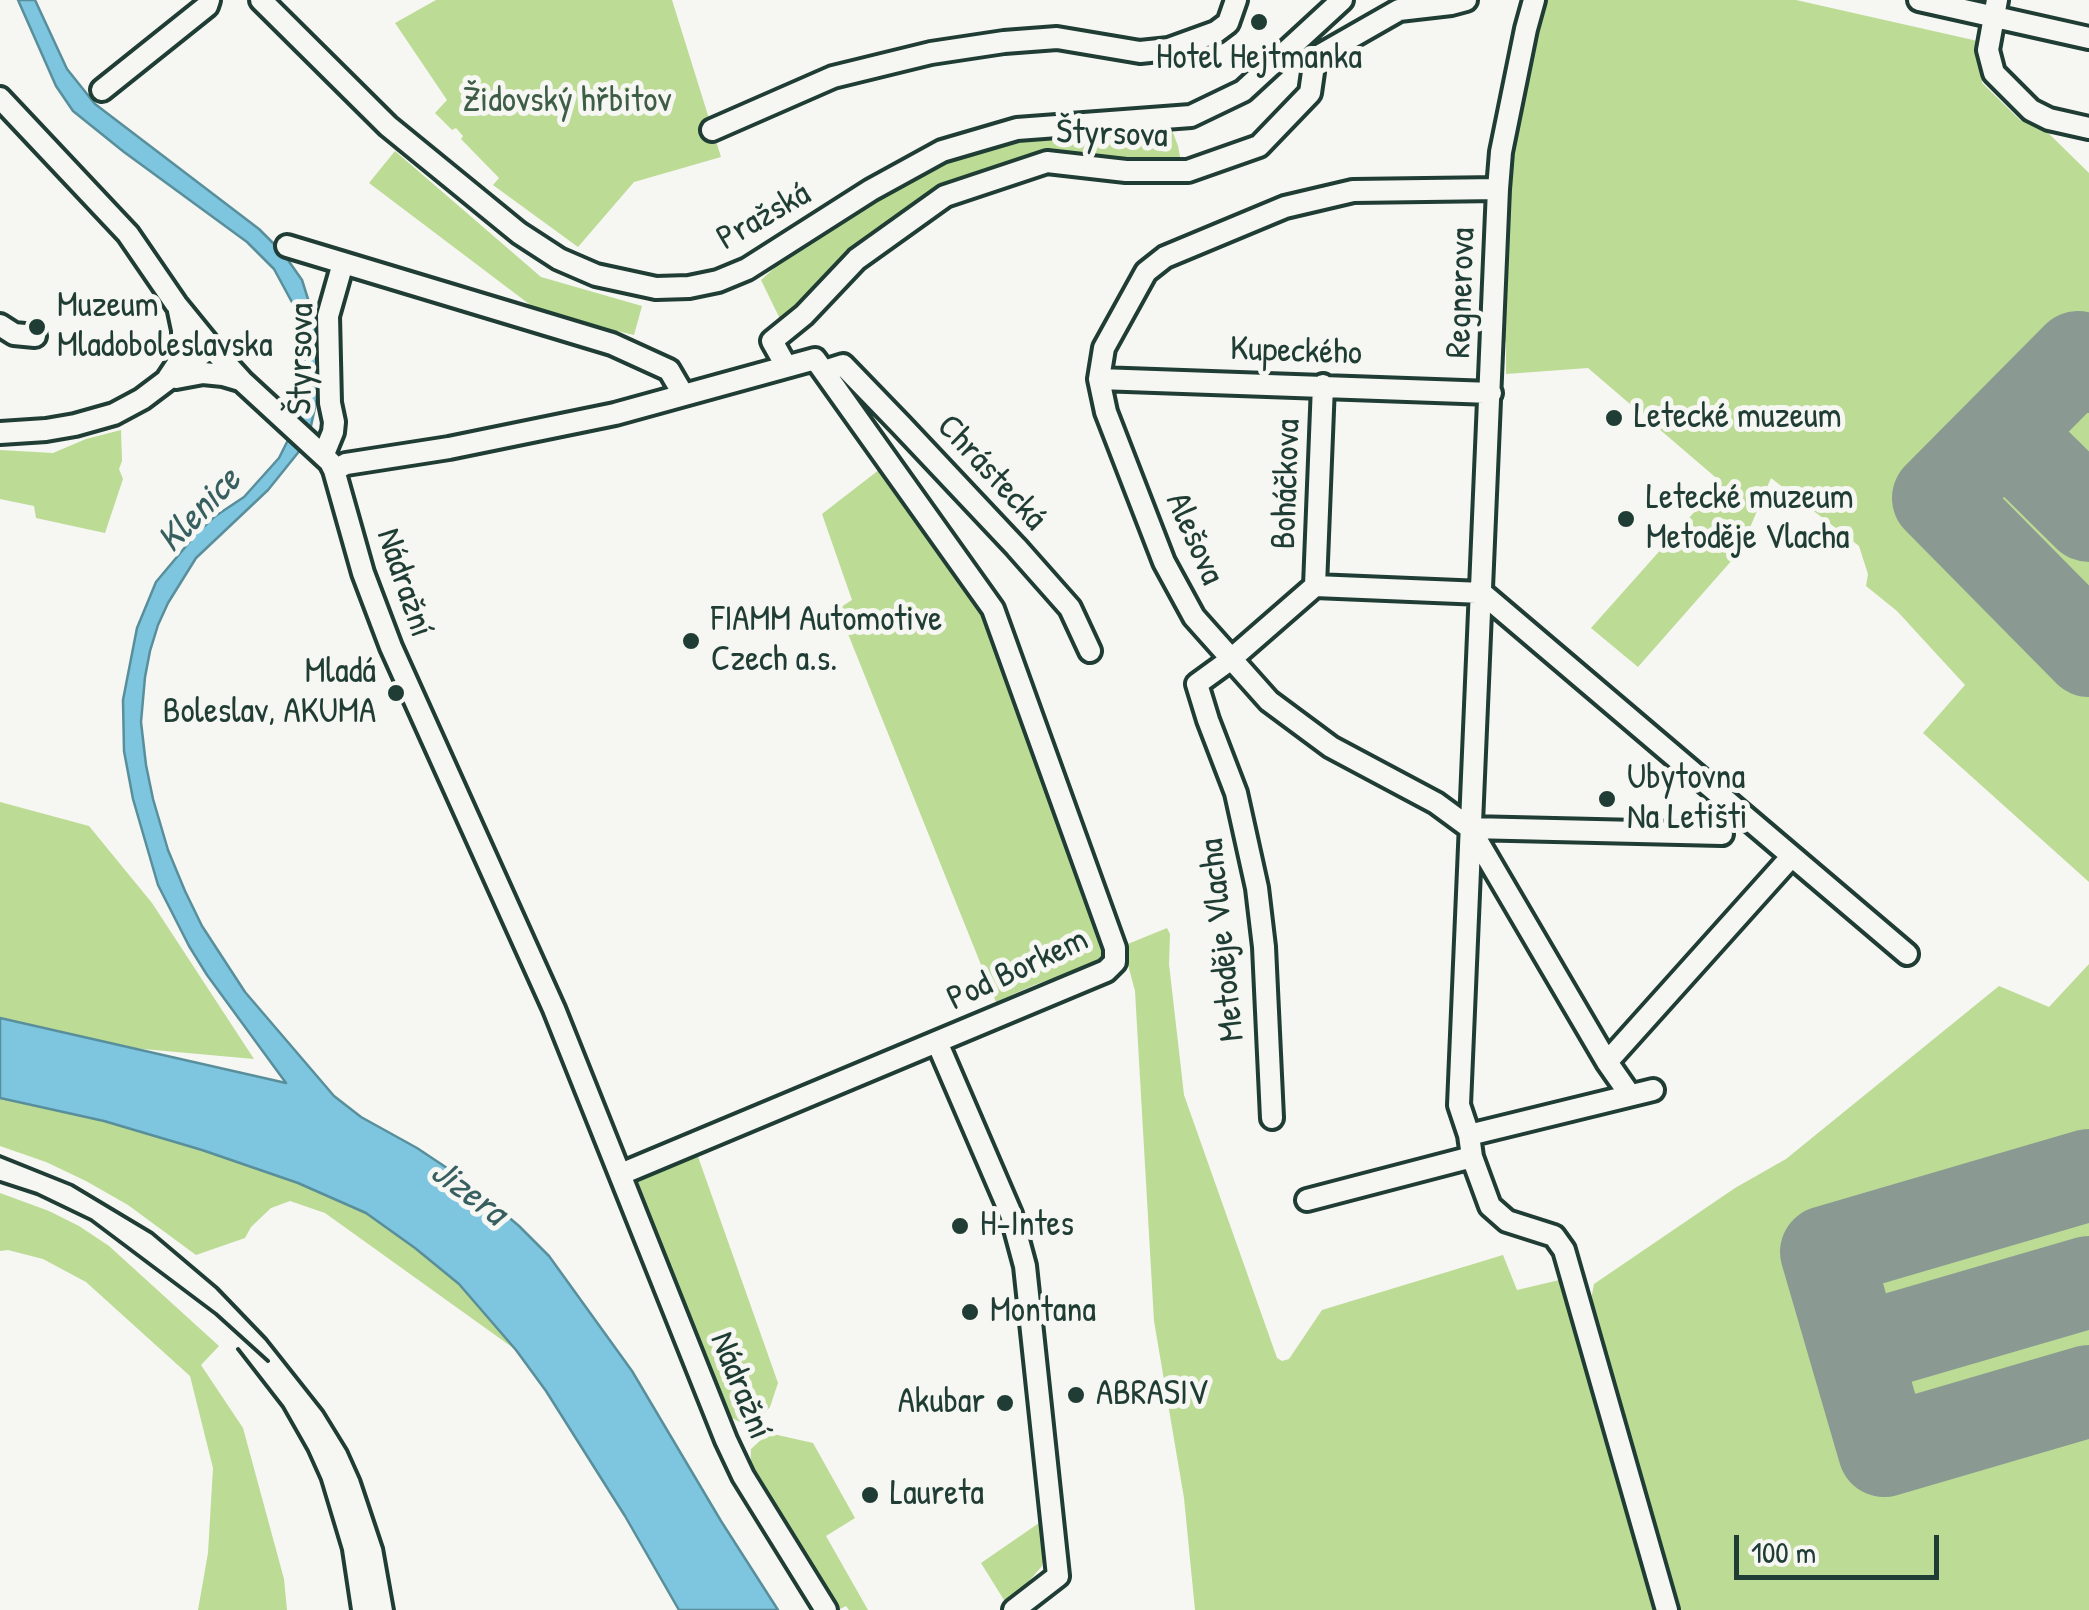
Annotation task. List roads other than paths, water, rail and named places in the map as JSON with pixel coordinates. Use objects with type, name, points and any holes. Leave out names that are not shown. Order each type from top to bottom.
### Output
[{"type":"street","points":[[102,90],[207,6],[209,0]]},
{"type":"street","name":"Pražská","points":[[262,0],[388,126],[519,233],[559,260],[596,275],[656,288],[704,284],[747,268],[871,190],[942,151],[1017,129],[1190,116],[1242,91],[1342,0]]},
{"type":"street","points":[[712,130],[833,77],[931,54],[1057,38],[1140,52],[1169,50],[1216,32],[1228,23],[1236,0]]},
{"type":"street","name":"Štyrsova","points":[[786,366],[772,341],[804,315],[857,259],[945,196],[1047,162],[1126,171],[1188,171],[1259,146],[1310,94],[1315,58],[1399,10],[1466,0]]},
{"type":"street","name":"Regnerova","points":[[1534,0],[1501,152],[1498,189],[1459,1105],[1490,1206],[1507,1221],[1554,1236],[1564,1250],[1668,1610]]},
{"type":"street","points":[[1919,0],[2000,12],[2089,38]]},
{"type":"street","points":[[2000,12],[1988,50],[1994,74],[2032,110],[2048,119],[2089,128]]},
{"type":"street","points":[[0,98],[128,234],[176,304],[242,381],[322,455],[346,464],[449,448],[615,414],[786,366],[820,365]]},
{"type":"street","points":[[1099,378],[1104,348],[1146,272],[1165,256],[1285,206],[1353,191],[1498,189]]},
{"type":"street","name":"Štyrsova","points":[[288,246],[612,344],[669,370],[683,394]]},
{"type":"street","name":"Štyrsova","points":[[322,455],[334,432],[328,316],[342,263]]},
{"type":"street","points":[[167,380],[183,343],[176,304]]},
{"type":"street","points":[[0,324],[14,334],[35,336]]},
{"type":"street","points":[[0,432],[46,430],[114,414],[142,399],[211,346]]},
{"type":"street","name":"Chrástecká","points":[[820,365],[843,365],[901,425],[1070,608],[1090,651]]},
{"type":"street","name":"Pod Borkem","points":[[820,365],[993,609],[1116,948],[1114,962],[1106,971],[937,1042],[1011,1214],[1025,1266],[1058,1576],[1014,1610]]},
{"type":"street","points":[[167,380],[203,373],[242,381]]},
{"type":"street","name":"Kupeckého","points":[[1099,378],[1491,393]]},
{"type":"street","name":"Alešova","points":[[1099,378],[1106,412],[1164,562],[1194,617],[1268,701],[1332,747],[1436,803],[1470,828]]},
{"type":"street","name":"Boháčkova","points":[[1315,586],[1323,385]]},
{"type":"street","name":"Nádražní","points":[[322,455],[390,647],[554,1009],[726,1440],[743,1476],[826,1610]]},
{"type":"street","name":"Boháčkova","points":[[1230,660],[1315,586],[1482,593]]},
{"type":"street","points":[[1482,593],[1907,954]]},
{"type":"street","name":"Metoděje Vlacha","points":[[1230,660],[1197,684],[1236,793],[1257,888],[1264,946],[1272,1118]]},
{"type":"street","points":[[1470,828],[1722,834]]},
{"type":"street","points":[[1470,828],[1630,1095]]},
{"type":"street","points":[[1608,1062],[1791,857]]},
{"type":"street","points":[[621,1174],[937,1042]]},
{"type":"street","points":[[1469,1135],[1654,1090]]},
{"type":"street","points":[[1307,1200],[1472,1157]]},
{"type":"water","name":"Jizera","points":[[18,0],[35,0],[67,69],[95,104],[259,229],[283,253],[302,280],[319,334],[319,389],[301,449],[268,490],[196,558],[168,603],[150,651],[141,722],[146,765],[168,850],[185,891],[202,926],[245,992],[334,1096],[361,1117],[465,1180],[549,1256],[632,1371],[778,1610],[679,1610],[625,1516],[516,1350],[459,1284],[366,1213],[298,1183],[202,1150],[104,1121],[0,1098],[0,1018],[286,1083],[207,975],[158,885],[133,799],[124,751],[123,700],[137,628],[156,582],[197,533],[244,497],[279,458],[301,405],[306,362],[300,317],[274,269],[247,242],[73,111],[56,86]]},
{"type":"railway","points":[[0,1156],[72,1185],[152,1233],[217,1288],[266,1339],[323,1411],[347,1450],[383,1548],[394,1610]]},
{"type":"railway","points":[[0,1182],[37,1194],[91,1220],[216,1314],[268,1361]]},
{"type":"railway","points":[[238,1349],[283,1407],[321,1480],[342,1550],[351,1610]]},
{"type":"place","name":"Hotel Hejtmanka","points":[[1259,22]]},
{"type":"place","name":"Muzeum Mladoboleslavska","points":[[37,327]]},
{"type":"place","name":"Letecké muzeum","points":[[1614,418]]},
{"type":"place","name":"Letecké muzeum Metoděje Vlacha","points":[[1626,519]]},
{"type":"place","name":"FIAMM Automotive Czech a.s.","points":[[691,641]]},
{"type":"place","name":"Mladá Boleslav, AKUMA","points":[[396,693]]},
{"type":"place","name":"Ubytovna Na Letišti","points":[[1607,799]]},
{"type":"place","name":"H-Intes","points":[[960,1226]]},
{"type":"place","name":"Montana","points":[[970,1312]]},
{"type":"place","name":"ABRASIV","points":[[1076,1395]]},
{"type":"place","name":"Akubar","points":[[1005,1403]]},
{"type":"place","name":"Laureta","points":[[870,1495]]},
{"type":"park label","name":"Židovský hřbitov","points":[[567,102]]},
{"type":"water label","name":"Klenice","points":[[200,511]]}]
